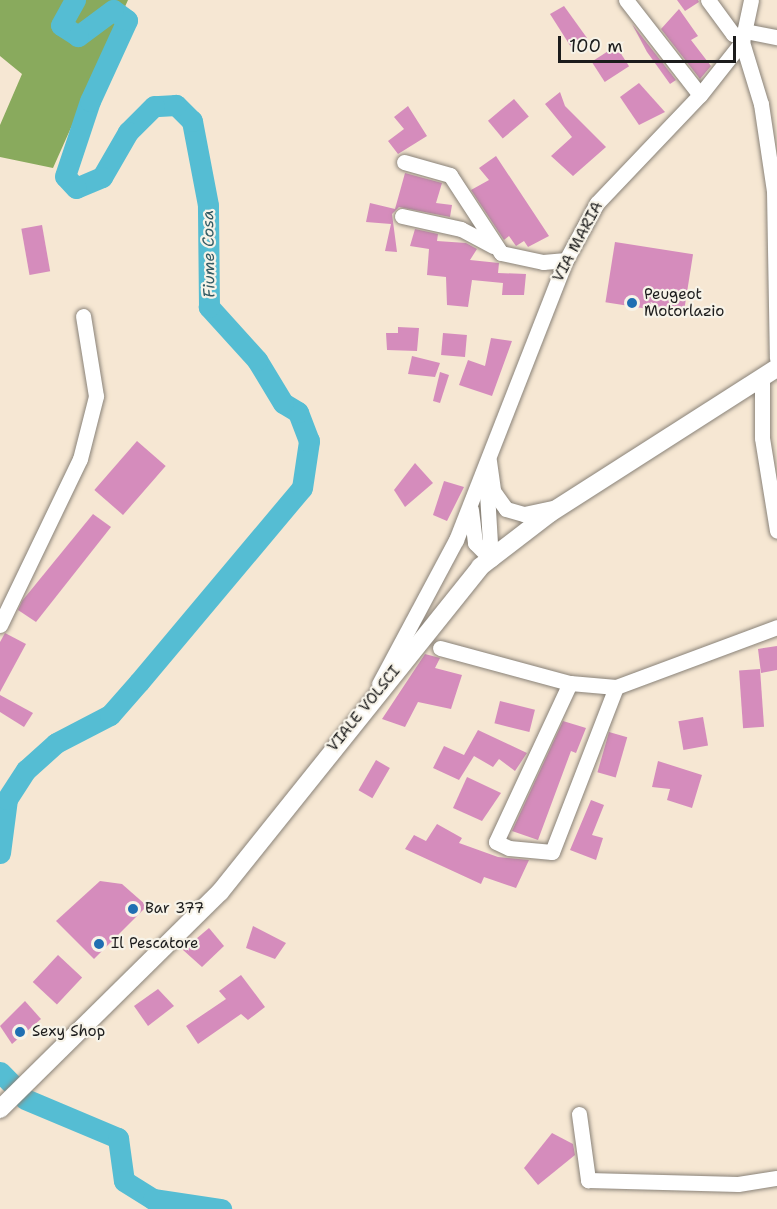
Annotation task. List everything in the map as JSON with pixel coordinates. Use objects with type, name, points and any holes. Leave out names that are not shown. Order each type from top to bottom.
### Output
[{"type":"main road","name":"VIALE VOLSCI","points":[[0,1109],[220,892],[368,704],[491,559],[560,506],[770,373]]},
{"type":"street","points":[[626,0],[700,95]]},
{"type":"street","points":[[708,0],[734,34],[777,37]]},
{"type":"street","name":"VIA MARIA","points":[[489,455],[566,260],[597,203],[700,95],[743,36],[751,0]]},
{"type":"street","points":[[743,36],[761,104],[774,191],[777,358]]},
{"type":"street","points":[[404,162],[450,175],[495,247]]},
{"type":"street","points":[[402,216],[461,229],[522,259],[566,260]]},
{"type":"street","points":[[0,625],[80,459],[96,396],[83,316]]},
{"type":"street","points":[[770,373],[762,438],[777,531]]},
{"type":"street","points":[[368,704],[428,599],[489,455]]},
{"type":"street","points":[[489,455],[493,491],[506,509],[524,514],[560,506]]},
{"type":"street","points":[[489,455],[484,500],[491,559]]},
{"type":"street","points":[[474,492],[471,530],[491,559]]},
{"type":"street","points":[[440,648],[570,683],[616,687],[648,680],[777,627]]},
{"type":"street","points":[[570,683],[496,842],[509,848],[552,852],[616,687]]},
{"type":"street","points":[[579,1114],[588,1180],[738,1184],[777,1178]]},
{"type":"green space","points":[[0,0],[128,0],[53,168],[0,157],[0,125],[22,74],[0,56]]},
{"type":"building","points":[[677,0],[698,0],[699,2],[685,11]]},
{"type":"building","points":[[564,6],[587,38],[571,47],[550,14]]},
{"type":"building","points":[[679,9],[698,36],[691,40],[711,66],[700,79],[661,29]]},
{"type":"building","points":[[632,24],[676,80],[670,84],[647,52]]},
{"type":"building","points":[[616,46],[629,66],[605,82],[592,62]]},
{"type":"building","points":[[639,83],[665,112],[639,125],[620,97]]},
{"type":"building","points":[[560,92],[565,106],[606,147],[573,176],[551,156],[572,137],[545,104]]},
{"type":"building","points":[[514,99],[529,117],[503,138],[488,121]]},
{"type":"building","points":[[408,106],[427,136],[398,154],[388,141],[404,129],[394,117]]},
{"type":"building","points":[[496,156],[549,236],[528,247],[524,241],[516,246],[509,236],[504,240],[471,190],[489,180],[479,168]]},
{"type":"building","points":[[405,173],[442,183],[436,203],[452,205],[450,217],[399,207],[392,214],[397,252],[385,251],[391,224],[366,222],[370,203],[395,209]]},
{"type":"building","points":[[42,225],[50,271],[29,275],[21,229]]},
{"type":"building","points":[[415,229],[438,234],[437,241],[466,243],[477,249],[470,260],[499,263],[498,273],[526,274],[524,295],[502,295],[503,283],[472,280],[468,307],[447,305],[446,277],[427,275],[429,249],[410,246]]},
{"type":"building","points":[[615,242],[693,254],[683,315],[605,302]]},
{"type":"building","points":[[398,327],[419,328],[417,351],[387,350],[386,333],[398,333]]},
{"type":"building","points":[[443,333],[467,335],[465,357],[441,355]]},
{"type":"building","points":[[491,338],[512,341],[492,396],[459,385],[468,360],[485,366]]},
{"type":"building","points":[[412,356],[440,363],[435,377],[408,374]]},
{"type":"building","points":[[440,372],[449,375],[440,403],[433,401]]},
{"type":"building","points":[[137,441],[166,466],[123,515],[94,490]]},
{"type":"building","points":[[415,463],[433,483],[405,507],[394,490]]},
{"type":"building","points":[[444,481],[464,487],[447,521],[433,515]]},
{"type":"building","points":[[93,514],[111,527],[36,622],[18,610],[22,601]]},
{"type":"building","points":[[5,633],[26,644],[0,692],[0,642]]},
{"type":"building","points":[[777,646],[777,670],[761,673],[758,649]]},
{"type":"building","points":[[425,654],[440,658],[435,668],[462,675],[451,709],[418,702],[405,727],[382,719]]},
{"type":"building","points":[[760,669],[764,727],[743,728],[739,670]]},
{"type":"building","points":[[0,695],[33,713],[24,727],[0,712]]},
{"type":"building","points":[[500,701],[535,710],[529,732],[494,723]]},
{"type":"building","points":[[703,717],[708,746],[683,750],[678,721]]},
{"type":"building","points":[[563,721],[586,728],[576,753],[571,751],[538,840],[512,831]]},
{"type":"building","points":[[478,730],[527,753],[515,771],[499,759],[493,767],[474,756],[459,780],[433,768],[444,746],[464,755]]},
{"type":"building","points":[[609,732],[627,737],[616,778],[597,772]]},
{"type":"building","points":[[376,760],[390,768],[372,798],[358,790]]},
{"type":"building","points":[[658,761],[702,775],[692,808],[667,800],[670,789],[652,787]]},
{"type":"building","points":[[467,777],[501,793],[482,821],[453,808]]},
{"type":"building","points":[[591,800],[604,805],[592,835],[603,838],[596,860],[570,850]]},
{"type":"building","points":[[437,824],[462,838],[459,843],[498,857],[529,860],[516,888],[484,877],[481,884],[405,849],[414,835],[426,841]]},
{"type":"building","points":[[100,881],[122,884],[147,906],[94,959],[56,921]]},
{"type":"building","points":[[253,926],[286,943],[275,959],[246,948]]},
{"type":"building","points":[[209,928],[224,946],[202,967],[183,950]]},
{"type":"building","points":[[58,955],[82,978],[57,1005],[33,982]]},
{"type":"building","points":[[241,975],[265,1007],[248,1020],[241,1014],[198,1044],[186,1026],[226,999],[219,991]]},
{"type":"building","points":[[158,989],[174,1006],[148,1026],[134,1006]]},
{"type":"building","points":[[25,1001],[41,1019],[12,1044],[0,1026]]},
{"type":"building","points":[[552,1133],[573,1144],[575,1155],[538,1185],[524,1168]]},
{"type":"waterway","name":"Fiume Cosa","points":[[0,853],[7,799],[26,770],[56,743],[110,715],[139,682],[302,488],[309,441],[298,412],[283,403],[257,360],[209,307],[208,205],[192,121],[176,105],[154,106],[128,132],[102,177],[76,188],[65,176],[90,101],[127,20],[113,10],[78,36],[61,25],[75,0]]},
{"type":"waterway","name":"Fiume Cosa","points":[[0,1072],[11,1083]]},
{"type":"waterway","points":[[25,1099],[118,1138],[124,1181],[153,1199],[221,1209]]},
{"type":"place","name":"Peugeot Motorlazio","points":[[632,303]]},
{"type":"place","name":"Bar 377","points":[[133,909]]},
{"type":"place","name":"Il Pescatore","points":[[99,944]]},
{"type":"place","name":"Sexy Shop","points":[[20,1032]]}]
